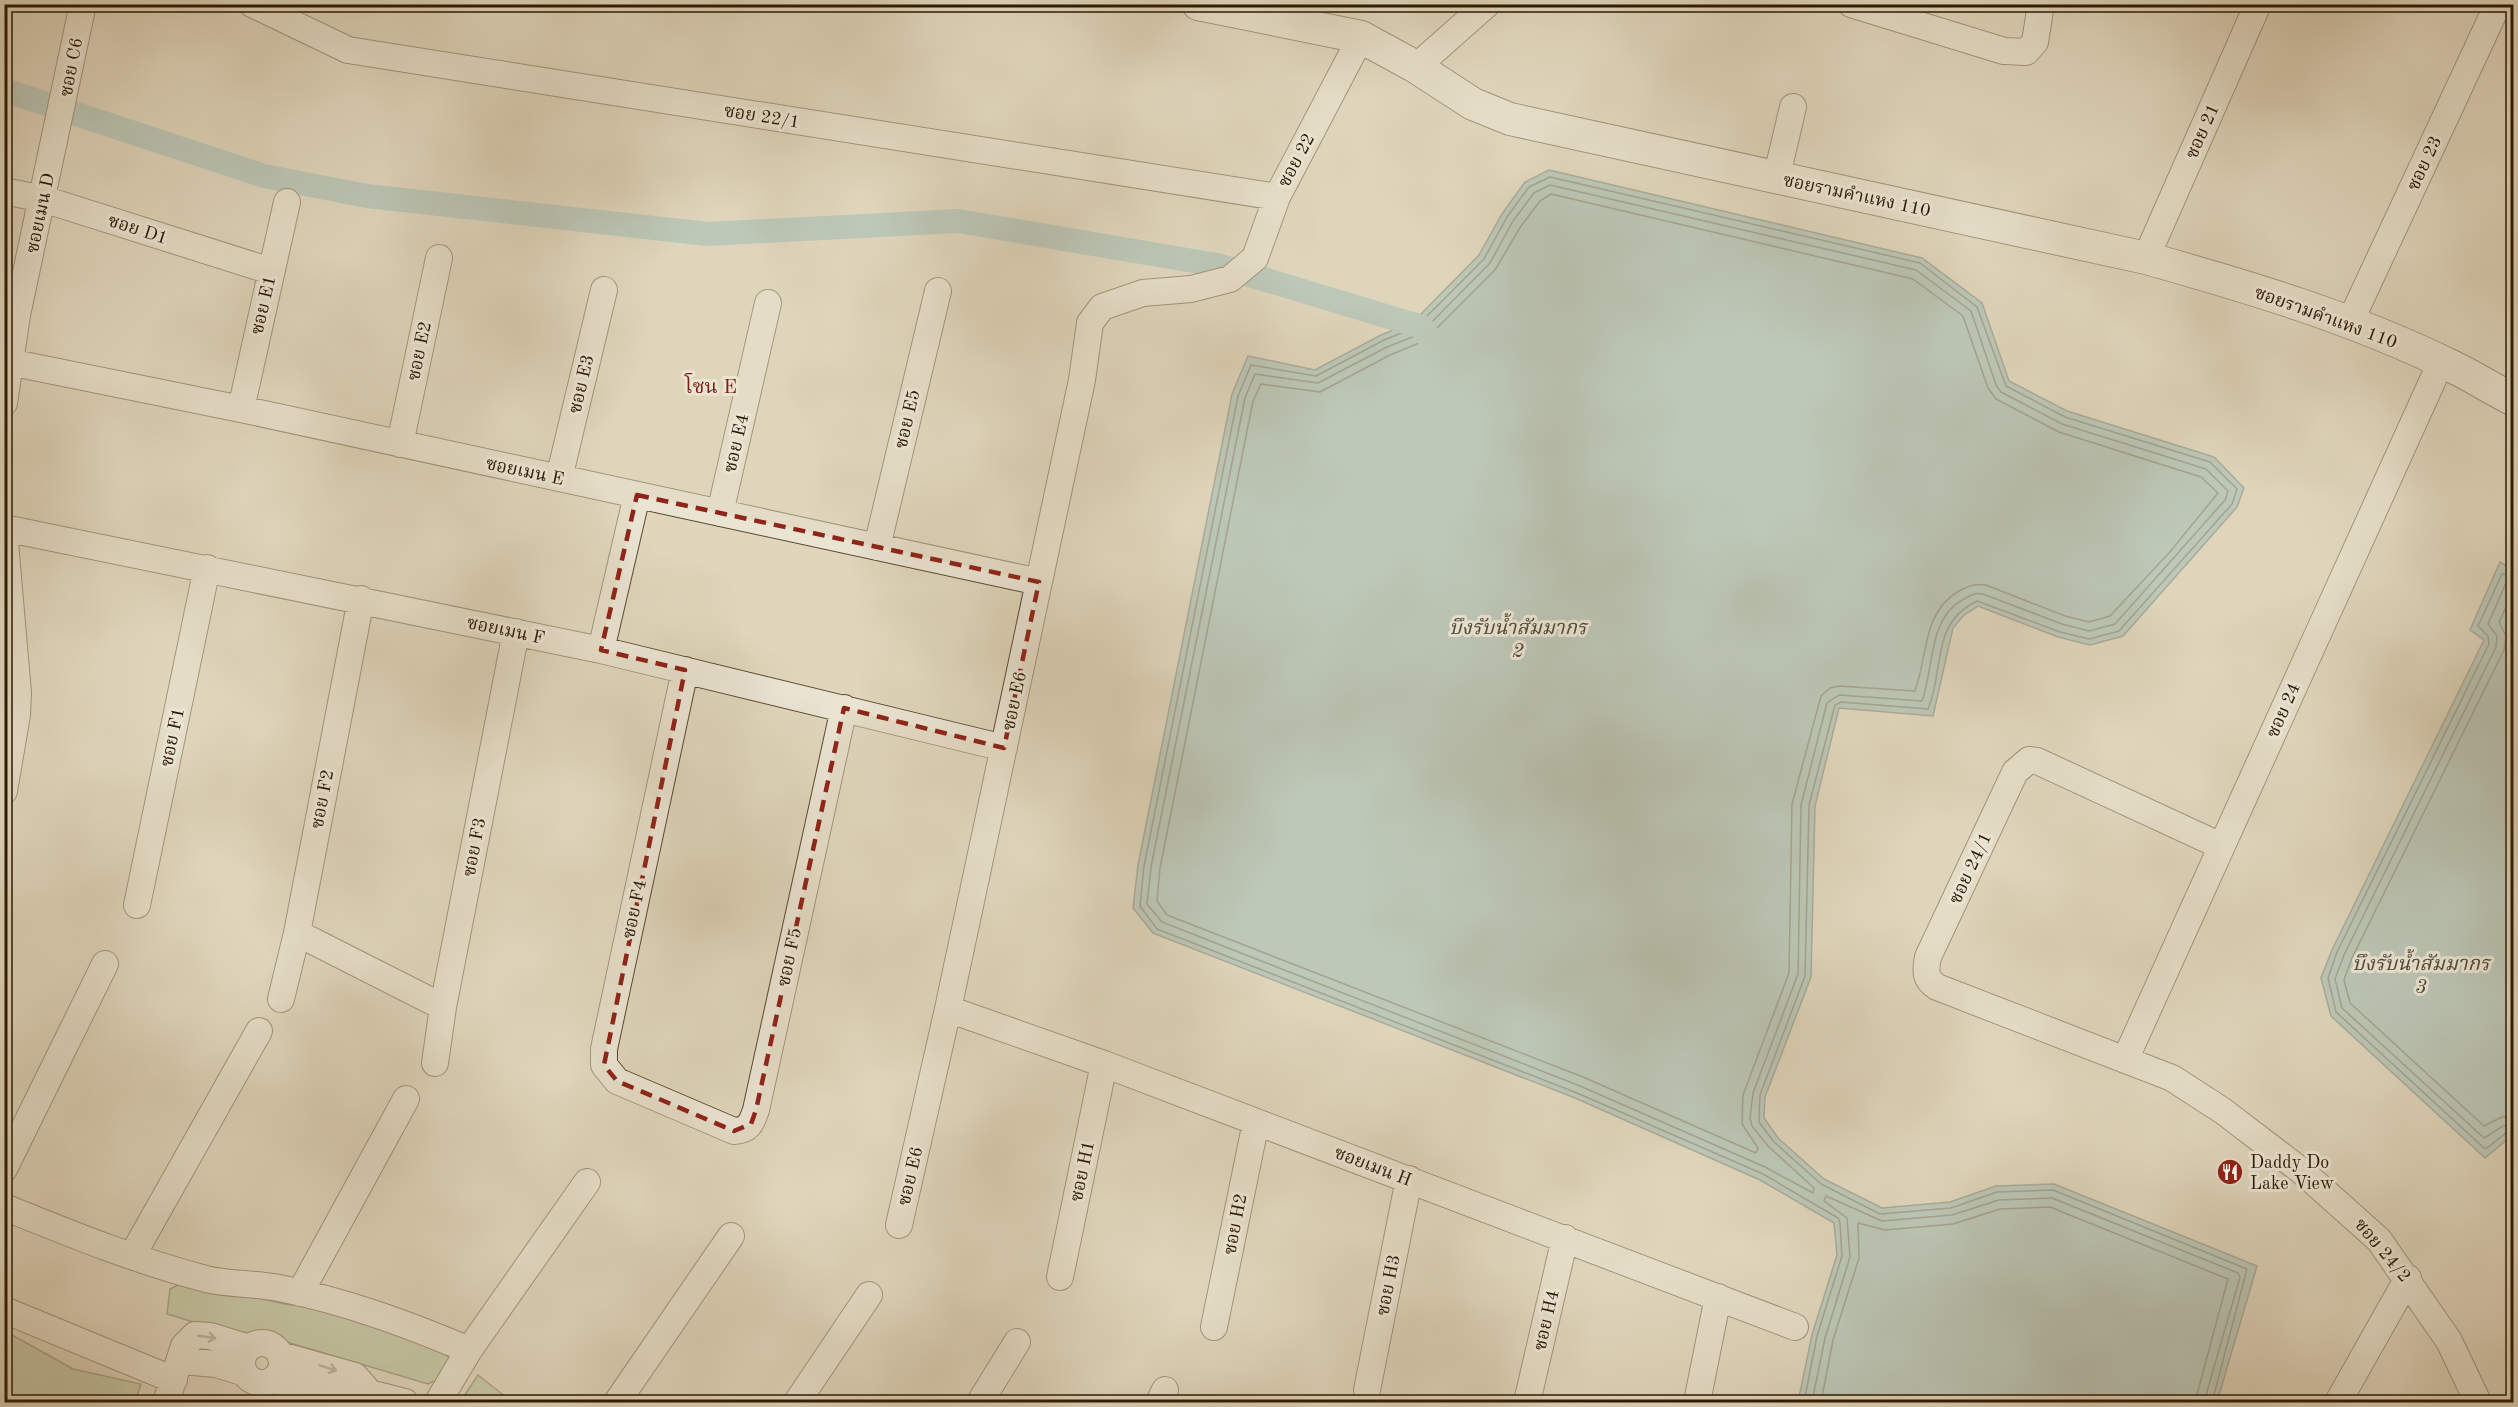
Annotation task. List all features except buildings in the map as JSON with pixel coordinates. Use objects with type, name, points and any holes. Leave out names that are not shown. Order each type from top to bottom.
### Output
[{"type":"street","name":"ซอย C6","points":[[58,130],[83,4]]},
{"type":"street","name":"ซอยรามคำแหง 110","points":[[1198,4],[1250,9],[1361,37],[1416,67],[1473,104],[1510,119],[2146,258],[2350,322],[2441,362],[2514,400]]},
{"type":"street","points":[[1416,67],[1487,4]]},
{"type":"street","points":[[1851,4],[1902,11],[2004,51],[2026,52],[2035,42],[2041,4]]},
{"type":"street","name":"ซอย 21","points":[[2146,258],[2258,4]]},
{"type":"street","name":"ซอย 23","points":[[2350,322],[2498,4]]},
{"type":"street","name":"ซอย 22/1","points":[[255,5],[303,31],[348,50],[1277,197]]},
{"type":"street","name":"ซอย 22","points":[[1230,279],[1253,260],[1277,197],[1361,37]]},
{"type":"street","points":[[1776,178],[1793,107]]},
{"type":"street","name":"ซอยเมน D","points":[[4,403],[7,362],[58,130]]},
{"type":"street","name":"ซอย D1","points":[[4,191],[43,199],[271,271]]},
{"type":"street","name":"ซอย E1","points":[[241,409],[288,202]]},
{"type":"street","name":"ซอย E2","points":[[400,444],[439,258]]},
{"type":"street","name":"ซอย E6","points":[[899,1225],[948,1009],[1082,380],[1090,323],[1102,307],[1143,292],[1191,290],[1230,279]]},
{"type":"street","name":"ซอย E3","points":[[559,478],[604,290]]},
{"type":"street","name":"ซอย E5","points":[[877,547],[938,291]]},
{"type":"street","name":"ซอย E4","points":[[720,513],[768,303]]},
{"type":"street","name":"ซอยเมน E","points":[[7,362],[241,409],[1039,582]]},
{"type":"street","name":"ซอย 24","points":[[2125,1060],[2441,362]]},
{"type":"street","points":[[601,650],[637,495]]},
{"type":"street","points":[[4,530],[11,692],[17,715],[4,791]]},
{"type":"street","name":"ซอยเมน F","points":[[4,530],[207,568],[601,650],[1004,748]]},
{"type":"street","name":"ซอย F1","points":[[137,905],[207,568]]},
{"type":"street","name":"ซอย F2","points":[[281,999],[297,933],[361,599]]},
{"type":"street","name":"ซอย F3","points":[[435,1063],[443,1007],[516,632]]},
{"type":"street","name":"ซอย F4","points":[[675,1106],[617,1081],[604,1065],[604,1049],[684,670]]},
{"type":"street","name":"ซอย F5","points":[[675,1106],[734,1131],[744,1131],[751,1124],[844,708]]},
{"type":"street","name":"ซอย 24/1","points":[[2125,1060],[1937,987],[1929,982],[1925,972],[1928,957],[2015,772],[2029,760],[2037,761],[2221,846]]},
{"type":"street","points":[[297,933],[443,1007]]},
{"type":"street","points":[[4,1169],[105,964]]},
{"type":"street","name":"ซอยเมน H","points":[[948,1009],[1104,1064],[1796,1327]]},
{"type":"street","points":[[132,1256],[259,1031]]},
{"type":"street","name":"ซอย 24/2","points":[[2125,1060],[2172,1078],[2223,1111],[2349,1211],[2379,1240],[2408,1278],[2449,1341],[2478,1402]]},
{"type":"street","name":"ซอย H1","points":[[1060,1277],[1104,1064]]},
{"type":"street","points":[[300,1293],[406,1099]]},
{"type":"street","name":"ซอย H2","points":[[1214,1327],[1256,1122]]},
{"type":"street","name":"ซอย H3","points":[[1367,1390],[1409,1179]]},
{"type":"street","points":[[438,1402],[469,1350],[587,1182]]},
{"type":"street","points":[[4,1207],[105,1249],[208,1280],[300,1293],[398,1320],[469,1350]]},
{"type":"street","points":[[617,1402],[731,1236]]},
{"type":"street","name":"ซอย H4","points":[[1527,1402],[1565,1238]]},
{"type":"street","points":[[2338,1402],[2408,1278]]},
{"type":"street","points":[[797,1402],[869,1295]]},
{"type":"street","points":[[1697,1402],[1718,1297]]},
{"type":"street","points":[[4,1310],[173,1381],[216,1364],[247,1360],[264,1343],[276,1349],[280,1354],[281,1367],[272,1380]]},
{"type":"street","points":[[980,1402],[1017,1342]]},
{"type":"street","points":[[280,1354],[355,1376],[370,1392]]},
{"type":"street","points":[[247,1360],[257,1382],[272,1380],[344,1398],[370,1392],[405,1402]]},
{"type":"highlighted area","points":[[637,495],[1039,582],[1004,748],[844,708],[756,1110],[751,1124],[734,1131],[617,1081],[604,1065],[685,670],[601,650]]},
{"type":"green space","points":[[184,1282],[285,1304],[353,1314],[440,1348],[450,1359],[437,1380],[428,1384],[280,1340],[216,1329],[167,1314],[170,1289]]},
{"type":"green space","points":[[5,1331],[73,1369],[141,1384],[135,1402],[5,1402]]},
{"type":"green space","points":[[478,1375],[512,1402],[460,1402]]},
{"type":"water","name":"บึงรับน้ำสัมมากร 2","points":[[1549,170],[1922,258],[1982,303],[2009,381],[2067,411],[2214,457],[2244,488],[2237,507],[2123,636],[2090,645],[2058,637],[1978,606],[1964,615],[1953,628],[1933,716],[1839,708],[1815,806],[1811,977],[1765,1097],[1764,1118],[1778,1138],[1824,1179],[1882,1208],[1950,1202],[1996,1186],[2054,1184],[2257,1266],[2217,1402],[1798,1402],[1812,1335],[1837,1255],[1834,1223],[1760,1180],[1575,1098],[1153,933],[1133,908],[1138,865],[1232,394],[1248,356],[1315,370],[1381,335],[1413,322],[1479,255],[1502,214],[1525,182]]},
{"type":"water","name":"บึงรับน้ำสัมมากร 3","points":[[2500,562],[2514,570],[2514,1144],[2508,1139],[2485,1158],[2331,1016],[2321,978],[2332,950],[2484,640],[2470,630]]},
{"type":"waterway","points":[[4,90],[264,176],[367,196],[708,234],[958,221],[1217,265],[1422,327],[1432,343]]},
{"type":"place","name":"Daddy Do Lake View","points":[[2230,1172]]},
{"type":"district","name":"โซน E","points":[[711,386]]}]
